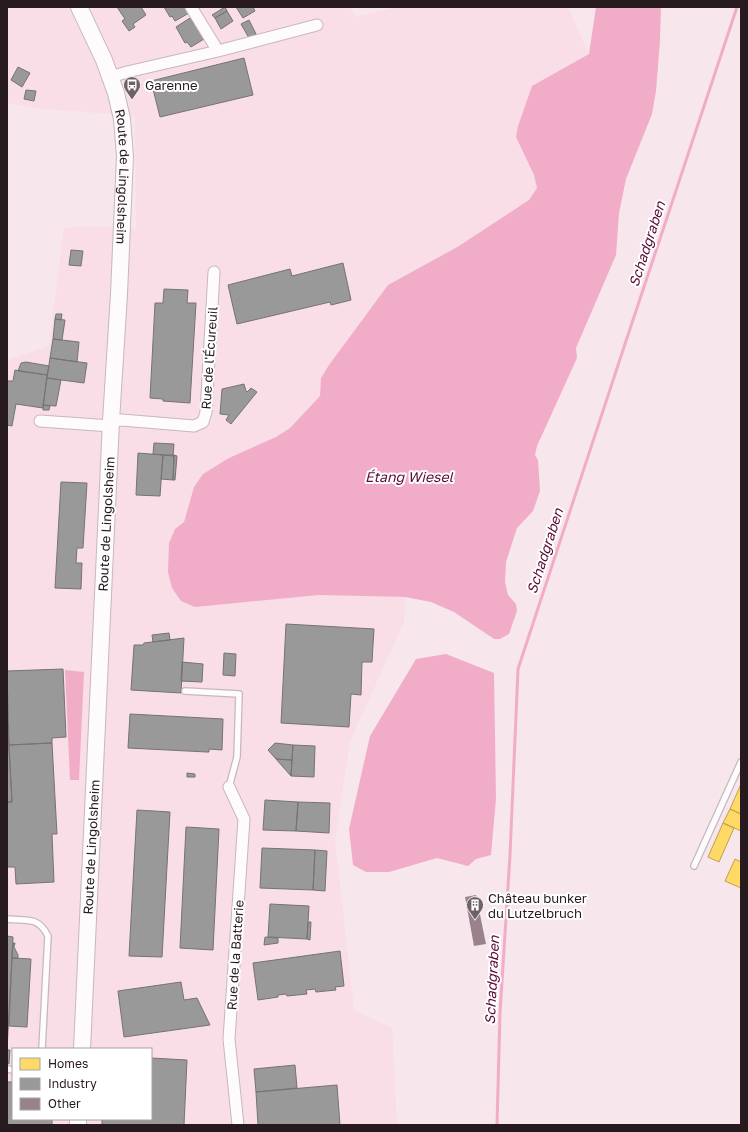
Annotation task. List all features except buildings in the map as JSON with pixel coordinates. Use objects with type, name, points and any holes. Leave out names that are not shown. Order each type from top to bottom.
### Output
[{"type":"main road","name":"Route de Lingolsheim","points":[[79,7],[97,42],[111,77],[121,113],[125,156],[82,1048]]},
{"type":"street","points":[[192,7],[218,51]]},
{"type":"street","points":[[111,77],[317,25]]},
{"type":"street","name":"Rue de l'Écureuil","points":[[111,423],[122,420],[194,426],[203,422],[206,412],[214,272]]},
{"type":"street","points":[[40,421],[111,423]]},
{"type":"street","name":"Rue de la Batterie","points":[[229,787],[244,819],[229,1039],[238,1125]]},
{"type":"lane","points":[[185,691],[239,694],[237,757],[229,787]]},
{"type":"lane","points":[[694,866],[741,762]]},
{"type":"lane","points":[[7,920],[36,922],[44,928],[48,936],[42,1048]]},
{"type":"shaded area","points":[[7,7],[350,7],[355,17],[397,7],[568,7],[589,54],[532,86],[518,126],[516,137],[534,175],[537,188],[529,200],[459,246],[388,285],[321,378],[320,396],[290,428],[194,487],[184,522],[175,529],[319,595],[405,597],[404,622],[350,741],[335,840],[354,1010],[392,1028],[397,1125],[7,1125],[7,360],[49,346],[64,228],[86,226],[136,229],[135,116],[35,108],[7,103]]},
{"type":"water","name":"Étang Wiesel","points":[[596,7],[661,7],[656,91],[652,114],[626,179],[619,213],[616,255],[576,348],[577,358],[537,446],[535,455],[538,460],[540,491],[533,511],[517,528],[506,562],[505,582],[508,595],[516,604],[517,611],[509,634],[500,639],[494,639],[454,612],[431,602],[405,597],[319,595],[195,607],[181,601],[172,588],[168,572],[169,543],[175,529],[184,522],[194,487],[203,474],[229,458],[276,437],[290,428],[320,396],[321,378],[388,285],[459,246],[529,200],[537,188],[534,175],[516,137],[518,126],[532,86],[589,54]]},
{"type":"water","points":[[446,654],[494,673],[496,799],[491,855],[476,859],[468,866],[437,858],[389,872],[366,872],[353,865],[349,829],[370,736],[416,659]]},
{"type":"water","points":[[65,670],[84,672],[79,780],[70,780]]},
{"type":"waterway","name":"Schadgraben","points":[[497,1125],[500,1013],[510,855],[518,669],[737,7]]},
{"type":"place","name":"Garenne","points":[[132,100]]},
{"type":"place","name":"Château bunker du Lutzelbruch","points":[[475,920]]}]
